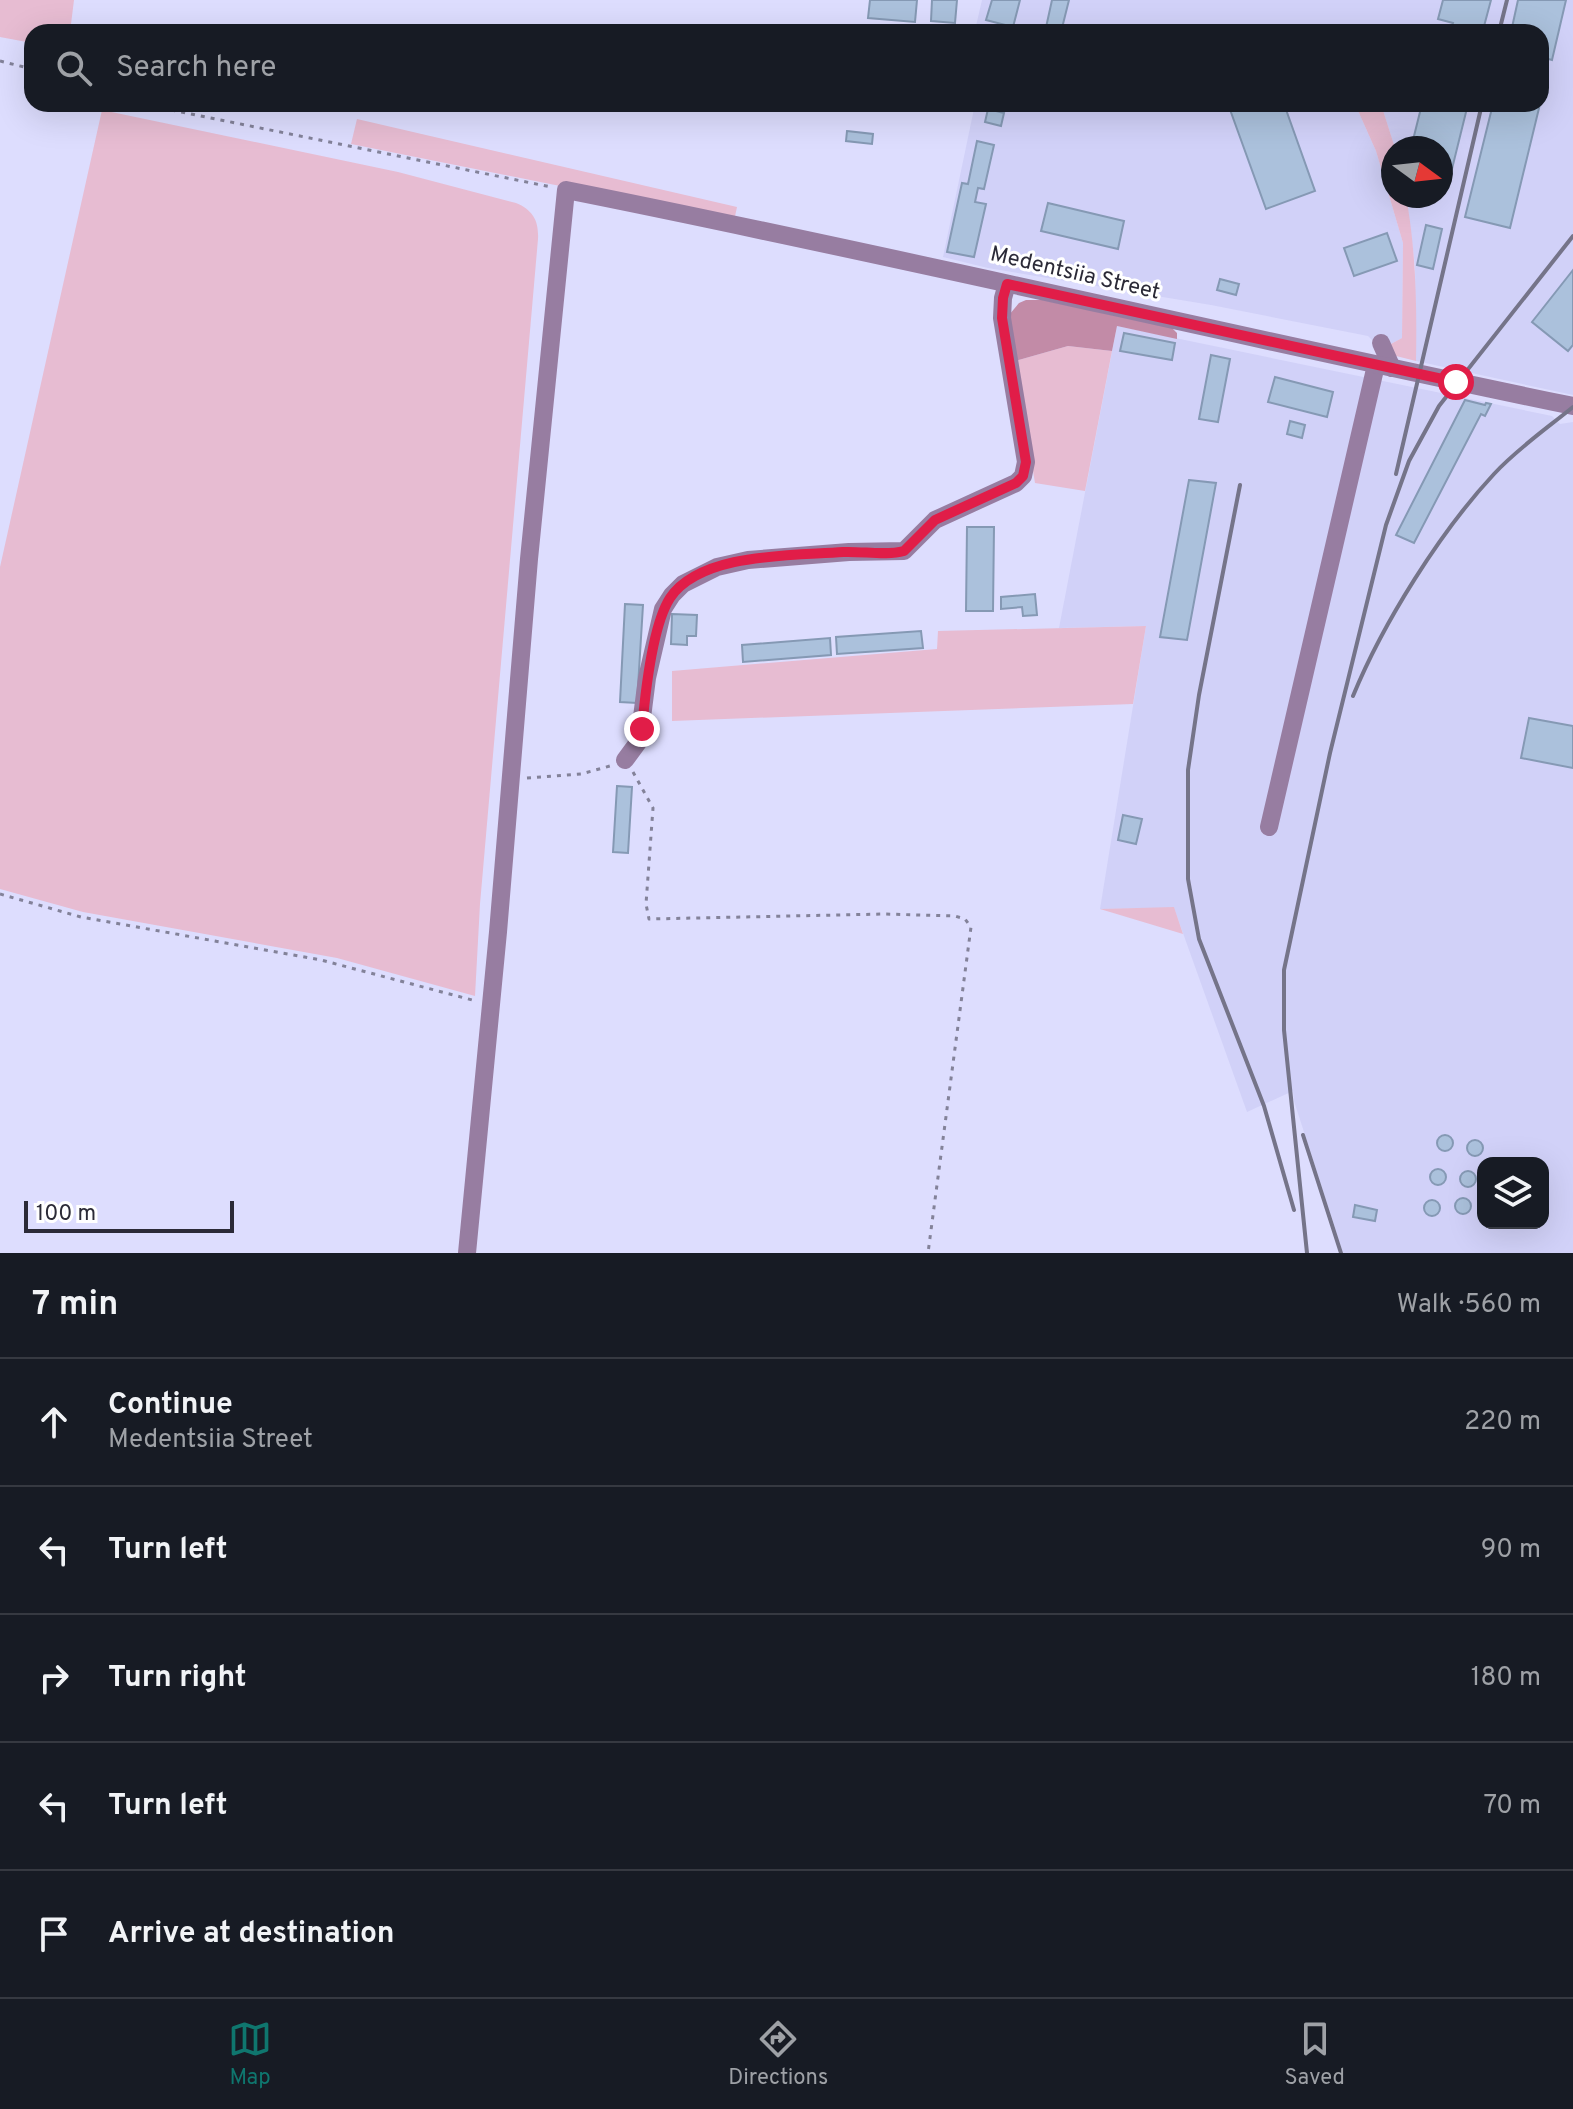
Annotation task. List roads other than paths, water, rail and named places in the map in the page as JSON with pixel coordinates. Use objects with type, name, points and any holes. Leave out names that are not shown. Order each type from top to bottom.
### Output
[{"type":"street","name":"Medentsiia Street","points":[[467,1253],[529,559],[566,190],[763,229],[1573,406]]},
{"type":"street","points":[[625,760],[639,741],[647,678],[663,609],[683,584],[717,567],[748,560],[904,551],[935,520],[1016,483],[1023,476],[1026,462],[1002,318],[1007,284]]},
{"type":"street","points":[[1269,827],[1384,366],[1381,343]]},
{"type":"railway","points":[[1501,24],[1507,0]]},
{"type":"railway","points":[[1396,474],[1480,112]]},
{"type":"railway","points":[[1307,1253],[1284,1030],[1284,970],[1330,753],[1386,525],[1409,461],[1439,406],[1573,236]]},
{"type":"railway","points":[[1353,696],[1380,639],[1414,579],[1453,523],[1503,465],[1573,407]]},
{"type":"railway","points":[[1240,485],[1199,695],[1188,770],[1188,879],[1199,939],[1264,1106],[1294,1210]]},
{"type":"railway","points":[[1303,1135],[1341,1253]]}]
